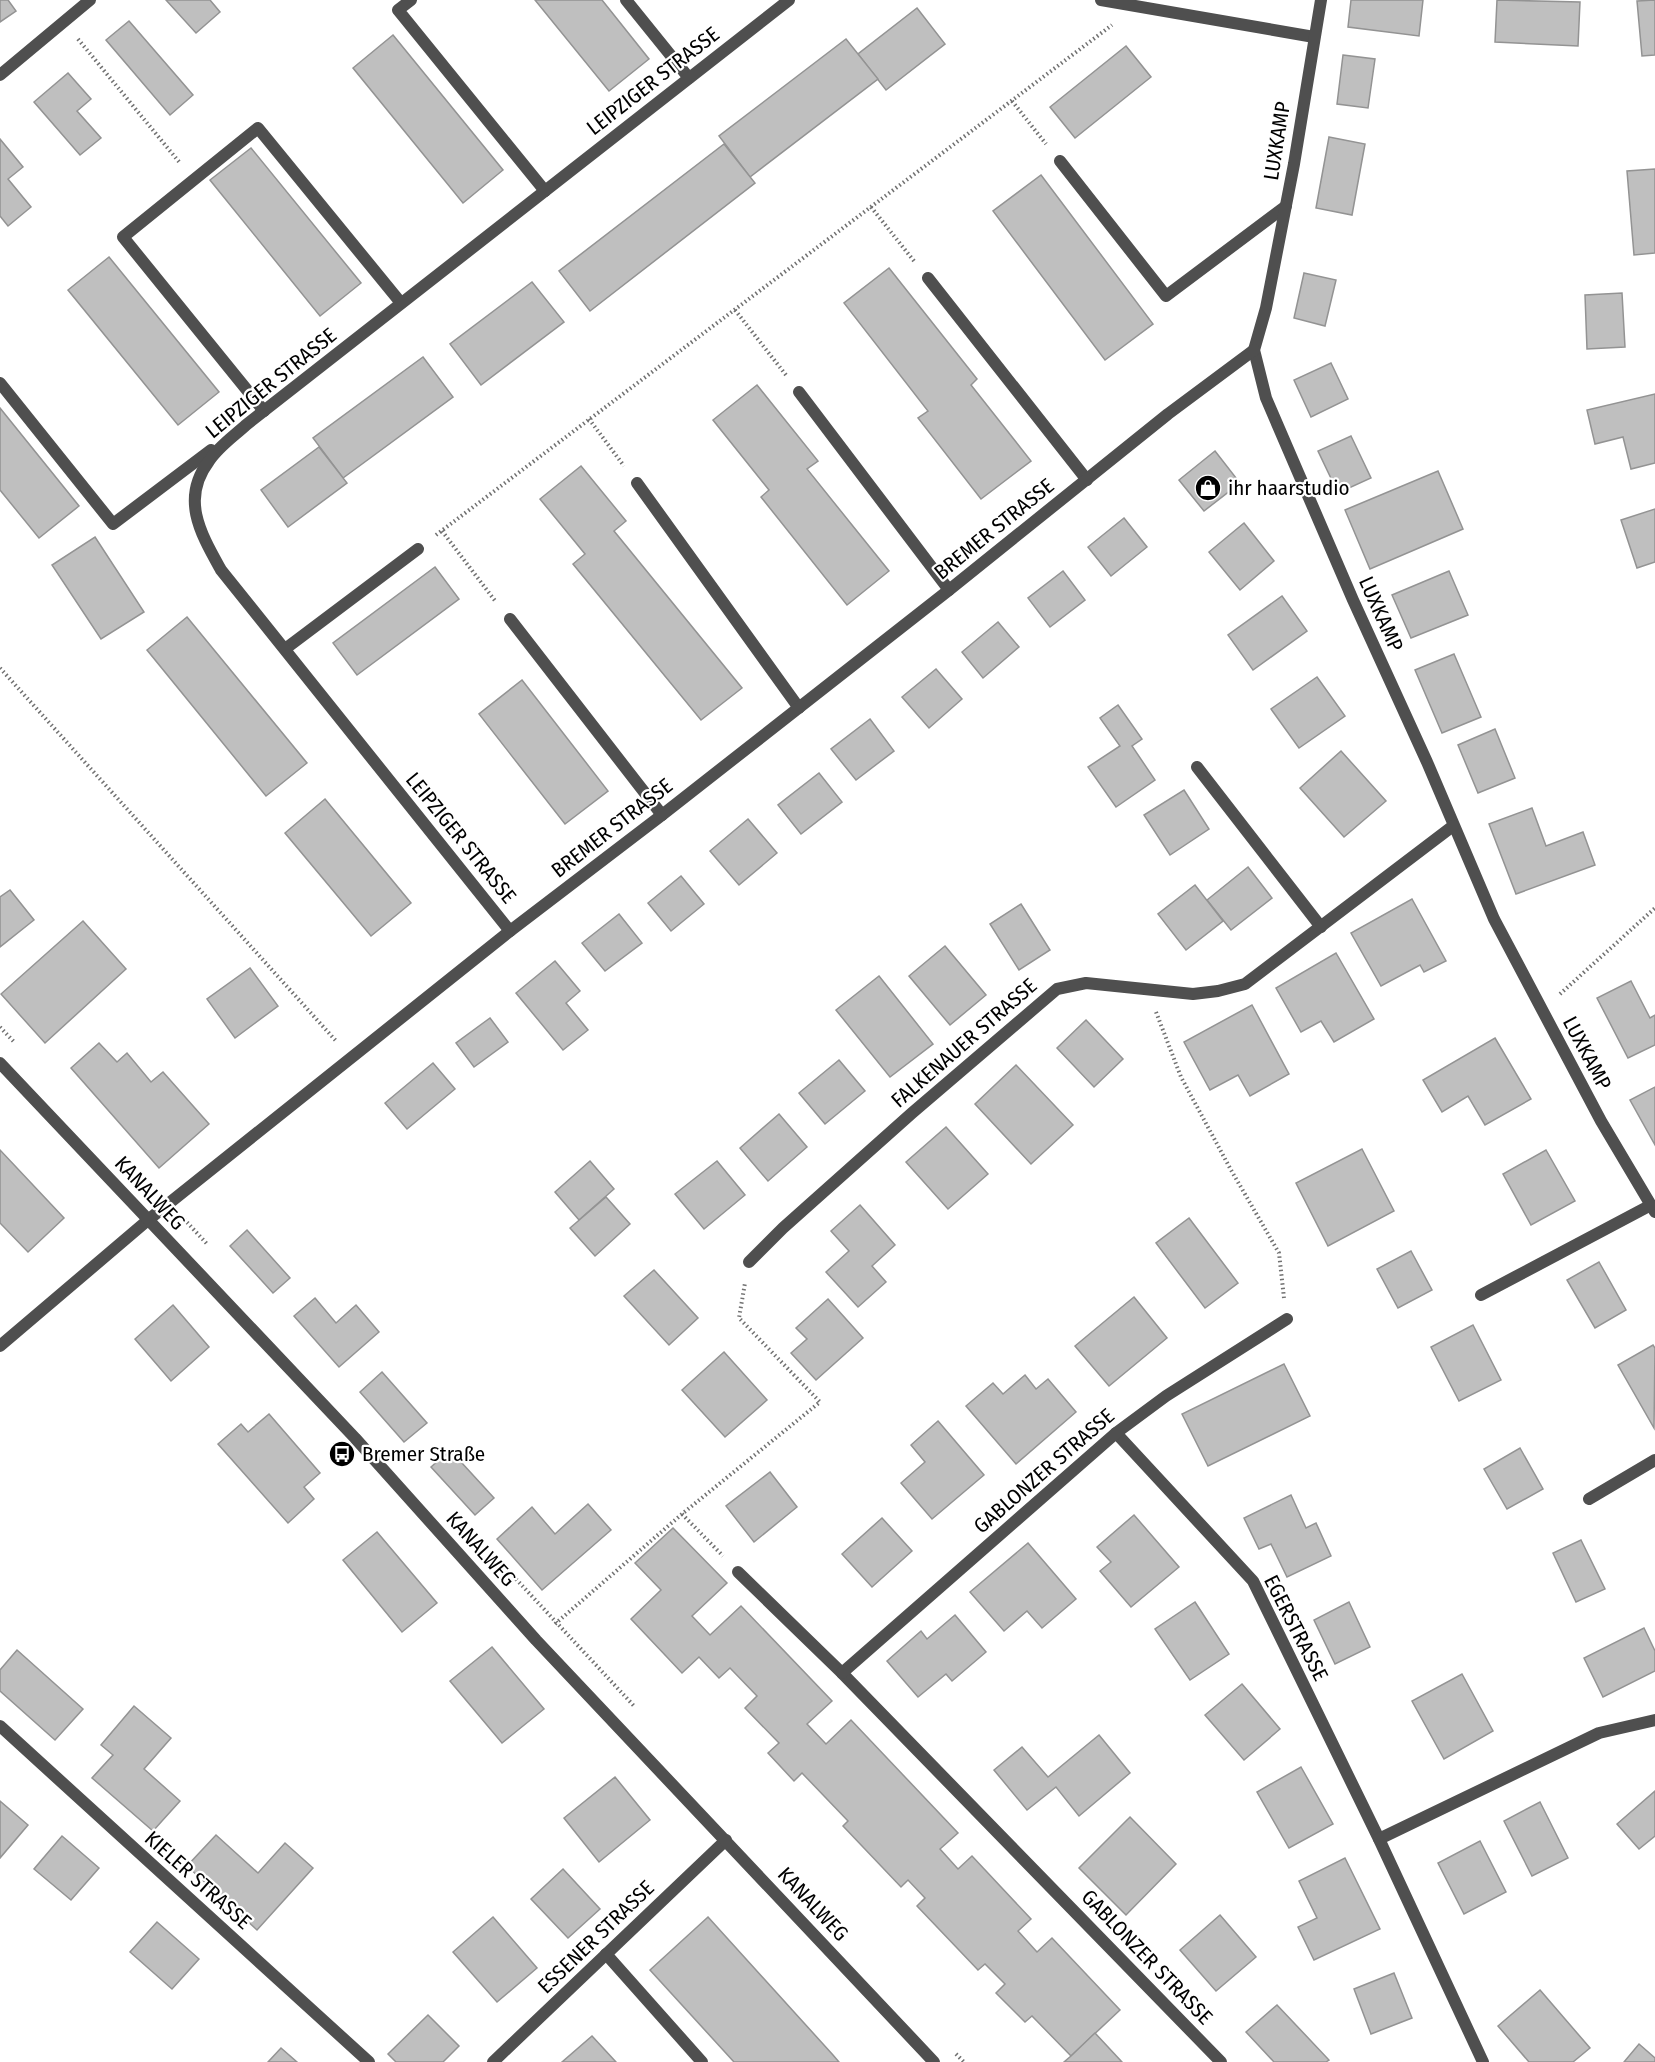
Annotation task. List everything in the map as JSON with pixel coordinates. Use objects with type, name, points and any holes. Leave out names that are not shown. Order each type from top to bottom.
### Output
[{"type":"street","points":[[0,75],[90,0]]},
{"type":"street","points":[[411,0],[398,10],[545,190]]},
{"type":"street","points":[[626,0],[688,78]]},
{"type":"street","name":"LEIPZIGER STRASSE","points":[[510,931],[221,570],[200,530],[194,492],[208,461],[246,424],[789,0]]},
{"type":"street","points":[[1101,0],[1314,38]]},
{"type":"street","name":"LUXKAMP","points":[[1321,0],[1286,206],[1266,308],[1254,350],[1266,398],[1494,919],[1601,1121],[1653,1208],[1481,1295]]},
{"type":"street","points":[[264,411],[123,237],[258,128],[401,303]]},
{"type":"street","points":[[1060,161],[1166,296],[1286,206]]},
{"type":"street","points":[[928,278],[1087,480]]},
{"type":"street","name":"BREMER STRASSE","points":[[0,1346],[148,1220],[510,931],[662,816],[1168,414],[1254,350]]},
{"type":"street","points":[[0,383],[114,524],[246,424]]},
{"type":"street","points":[[799,392],[949,590]]},
{"type":"street","points":[[637,483],[799,708]]},
{"type":"street","points":[[285,649],[418,549]]},
{"type":"street","points":[[510,620],[662,816]]},
{"type":"street","points":[[1197,767],[1321,927]]},
{"type":"street","name":"FALKENAUER STRASSE","points":[[749,1262],[783,1228],[912,1113],[1057,989],[1086,983],[1193,994],[1245,984],[1453,826]]},
{"type":"street","name":"KANALWEG","points":[[0,1063],[355,1438],[536,1640],[934,2062]]},
{"type":"street","name":"GABLONZER STRASSE","points":[[842,1673],[1116,1433],[1166,1396],[1287,1319]]},
{"type":"street","name":"EGERSTRASSE","points":[[1116,1433],[1253,1581],[1379,1839],[1483,2062]]},
{"type":"street","points":[[1589,1499],[1655,1460]]},
{"type":"street","name":"GABLONZER STRASSE","points":[[738,1572],[842,1673],[1221,2062]]},
{"type":"street","points":[[1379,1839],[1599,1732],[1655,1720]]},
{"type":"street","name":"KIELER STRASSE","points":[[0,1726],[369,2062]]},
{"type":"street","name":"ESSENER STRASSE","points":[[493,2062],[726,1840]]},
{"type":"street","points":[[606,1954],[702,2062]]},
{"type":"path","points":[[418,549],[1137,6]]},
{"type":"path","points":[[64,22],[194,180]]},
{"type":"path","points":[[1012,101],[1060,161]]},
{"type":"path","points":[[871,207],[928,278]]},
{"type":"path","points":[[735,309],[799,392]]},
{"type":"path","points":[[590,420],[637,483]]},
{"type":"path","points":[[442,531],[510,620]]},
{"type":"path","points":[[0,668],[351,1058]]},
{"type":"path","points":[[1542,1010],[1655,908]]},
{"type":"path","points":[[1147,989],[1181,1077],[1279,1253],[1287,1319]]},
{"type":"path","points":[[536,1640],[682,1514],[820,1402],[739,1318],[749,1262]]},
{"type":"path","points":[[682,1514],[738,1572]]},
{"type":"building","points":[[0,0],[8,0],[16,11],[0,22]]},
{"type":"building","points":[[166,0],[210,0],[220,12],[196,33]]},
{"type":"building","points":[[535,0],[602,0],[649,59],[609,91]]},
{"type":"building","points":[[1351,0],[1423,0],[1419,36],[1348,27]]},
{"type":"building","points":[[1497,0],[1580,2],[1578,46],[1495,42]]},
{"type":"building","points":[[1655,0],[1655,55],[1642,56],[1637,1]]},
{"type":"building","points":[[917,8],[945,44],[886,90],[858,54]]},
{"type":"building","points":[[129,21],[193,95],[170,115],[106,40]]},
{"type":"building","points":[[393,35],[503,170],[463,203],[353,68]]},
{"type":"building","points":[[846,39],[878,79],[750,177],[719,136]]},
{"type":"building","points":[[1126,46],[1151,77],[1075,138],[1050,107]]},
{"type":"building","points":[[1343,55],[1375,59],[1368,108],[1337,104]]},
{"type":"building","points":[[68,73],[91,99],[77,111],[101,138],[80,155],[34,102]]},
{"type":"building","points":[[1329,137],[1365,144],[1352,215],[1316,208]]},
{"type":"building","points":[[0,139],[23,167],[8,179],[31,207],[8,226],[0,216]]},
{"type":"building","points":[[724,144],[755,183],[590,311],[559,271]]},
{"type":"building","points":[[251,148],[361,283],[320,316],[210,180]]},
{"type":"building","points":[[1655,169],[1655,253],[1634,255],[1627,171]]},
{"type":"building","points":[[1041,175],[1153,324],[1105,360],[993,211]]},
{"type":"building","points":[[109,257],[219,392],[178,425],[68,290]]},
{"type":"building","points":[[889,268],[977,379],[971,385],[1031,461],[981,499],[918,418],[928,411],[844,303]]},
{"type":"building","points":[[1304,273],[1336,280],[1325,326],[1294,318]]},
{"type":"building","points":[[532,282],[564,322],[481,385],[450,344]]},
{"type":"building","points":[[1622,293],[1625,347],[1587,349],[1585,295]]},
{"type":"building","points":[[423,357],[453,397],[343,478],[313,438]]},
{"type":"building","points":[[1331,363],[1348,399],[1311,417],[1294,380]]},
{"type":"building","points":[[757,385],[818,461],[807,469],[889,571],[847,605],[761,497],[769,490],[713,420]]},
{"type":"building","points":[[1655,394],[1655,463],[1631,469],[1623,437],[1595,444],[1587,410]]},
{"type":"building","points":[[0,408],[79,506],[39,538],[0,490]]},
{"type":"building","points":[[1351,436],[1371,478],[1338,493],[1318,451]]},
{"type":"building","points":[[319,447],[347,483],[288,527],[261,490]]},
{"type":"building","points":[[1215,451],[1240,483],[1204,511],[1179,480]]},
{"type":"building","points":[[581,466],[626,521],[614,531],[742,688],[701,720],[573,564],[585,554],[540,499]]},
{"type":"building","points":[[1438,471],[1463,529],[1370,569],[1345,510]]},
{"type":"building","points":[[1655,509],[1655,562],[1637,568],[1621,520]]},
{"type":"building","points":[[1124,518],[1147,547],[1111,576],[1088,547]]},
{"type":"building","points":[[1244,523],[1274,561],[1240,590],[1209,552]]},
{"type":"building","points":[[95,537],[144,612],[101,639],[52,565]]},
{"type":"building","points":[[435,567],[459,599],[357,675],[333,643]]},
{"type":"building","points":[[1063,571],[1085,600],[1050,627],[1028,598]]},
{"type":"building","points":[[1449,571],[1468,615],[1411,638],[1392,595]]},
{"type":"building","points":[[1282,596],[1307,631],[1253,670],[1228,635]]},
{"type":"building","points":[[187,617],[307,763],[266,796],[147,650]]},
{"type":"building","points":[[998,622],[1019,647],[983,678],[962,652]]},
{"type":"building","points":[[1454,654],[1481,717],[1442,733],[1415,670]]},
{"type":"building","points":[[936,669],[962,699],[929,728],[902,697]]},
{"type":"building","points":[[1317,677],[1345,716],[1299,748],[1271,709]]},
{"type":"building","points":[[522,680],[608,791],[565,824],[479,714]]},
{"type":"building","points":[[1118,705],[1142,739],[1132,746],[1155,780],[1116,807],[1088,767],[1120,746],[1100,718]]},
{"type":"building","points":[[870,719],[894,751],[856,780],[831,749]]},
{"type":"building","points":[[1495,729],[1515,778],[1478,793],[1458,745]]},
{"type":"building","points":[[1341,751],[1386,801],[1344,837],[1300,788]]},
{"type":"building","points":[[819,773],[842,802],[801,834],[778,805]]},
{"type":"building","points":[[1184,790],[1209,829],[1170,855],[1144,815]]},
{"type":"building","points":[[325,799],[411,903],[371,936],[285,833]]},
{"type":"building","points":[[1532,808],[1546,846],[1583,832],[1595,865],[1516,894],[1489,824]]},
{"type":"building","points":[[748,819],[777,853],[739,885],[710,851]]},
{"type":"building","points":[[1248,867],[1272,898],[1231,930],[1207,900]]},
{"type":"building","points":[[681,876],[704,904],[671,931],[648,903]]},
{"type":"building","points":[[1195,885],[1223,921],[1186,950],[1158,914]]},
{"type":"building","points":[[10,890],[34,920],[0,947],[0,897]]},
{"type":"building","points":[[1412,899],[1446,961],[1424,972],[1420,965],[1381,986],[1351,933]]},
{"type":"building","points":[[1021,904],[1050,950],[1019,970],[990,924]]},
{"type":"building","points":[[619,914],[642,943],[605,971],[582,943]]},
{"type":"building","points":[[83,921],[126,969],[45,1043],[1,994]]},
{"type":"building","points":[[945,946],[986,995],[950,1025],[909,976]]},
{"type":"building","points":[[1336,953],[1374,1019],[1334,1042],[1321,1021],[1301,1032],[1276,988]]},
{"type":"building","points":[[555,961],[580,991],[566,1003],[588,1030],[563,1050],[516,993]]},
{"type":"building","points":[[250,968],[278,1006],[235,1038],[207,999]]},
{"type":"building","points":[[879,976],[933,1044],[890,1077],[836,1010]]},
{"type":"building","points":[[1631,981],[1650,1018],[1655,1015],[1655,1045],[1628,1058],[1597,998]]},
{"type":"building","points":[[1252,1005],[1289,1074],[1250,1096],[1238,1075],[1210,1090],[1184,1042]]},
{"type":"building","points":[[490,1018],[508,1042],[474,1067],[456,1043]]},
{"type":"building","points":[[1086,1020],[1123,1059],[1094,1087],[1057,1048]]},
{"type":"building","points":[[1495,1038],[1531,1099],[1485,1125],[1468,1096],[1442,1112],[1423,1080]]},
{"type":"building","points":[[99,1043],[117,1062],[127,1053],[151,1082],[163,1072],[209,1124],[159,1168],[71,1068]]},
{"type":"building","points":[[839,1060],[865,1091],[825,1124],[799,1093]]},
{"type":"building","points":[[433,1063],[455,1089],[407,1129],[385,1103]]},
{"type":"building","points":[[1016,1065],[1073,1125],[1031,1164],[975,1104]]},
{"type":"building","points":[[1655,1087],[1655,1145],[1630,1100]]},
{"type":"building","points":[[779,1114],[807,1147],[768,1181],[740,1148]]},
{"type":"building","points":[[946,1127],[988,1174],[948,1209],[906,1162]]},
{"type":"building","points":[[1362,1149],[1394,1211],[1328,1246],[1296,1183]]},
{"type":"building","points":[[0,1150],[64,1218],[28,1252],[0,1223]]},
{"type":"building","points":[[1546,1150],[1575,1201],[1531,1225],[1503,1174]]},
{"type":"building","points":[[590,1161],[614,1189],[579,1220],[555,1192]]},
{"type":"building","points":[[717,1161],[745,1195],[704,1229],[675,1194]]},
{"type":"building","points":[[606,1197],[630,1224],[595,1256],[570,1228]]},
{"type":"building","points":[[860,1205],[895,1245],[872,1266],[886,1282],[858,1307],[826,1272],[849,1251],[831,1231]]},
{"type":"building","points":[[1189,1218],[1238,1283],[1205,1308],[1156,1243]]},
{"type":"building","points":[[247,1230],[290,1278],[273,1293],[230,1246]]},
{"type":"building","points":[[1411,1251],[1432,1290],[1398,1308],[1377,1269]]},
{"type":"building","points":[[1599,1262],[1626,1310],[1595,1328],[1567,1280]]},
{"type":"building","points":[[654,1270],[698,1318],[669,1345],[624,1296]]},
{"type":"building","points":[[1134,1297],[1167,1338],[1109,1386],[1075,1346]]},
{"type":"building","points":[[315,1298],[336,1323],[356,1305],[379,1332],[339,1367],[294,1316]]},
{"type":"building","points":[[828,1299],[863,1338],[816,1380],[791,1353],[807,1339],[796,1328]]},
{"type":"building","points":[[173,1305],[209,1347],[171,1381],[135,1339]]},
{"type":"building","points":[[1473,1325],[1501,1380],[1459,1401],[1431,1347]]},
{"type":"building","points":[[1653,1345],[1655,1348],[1654,1428],[1618,1365]]},
{"type":"building","points":[[724,1352],[767,1400],[725,1437],[682,1390]]},
{"type":"building","points":[[1284,1364],[1310,1416],[1208,1466],[1182,1414]]},
{"type":"building","points":[[382,1372],[427,1423],[404,1442],[360,1392]]},
{"type":"building","points":[[1025,1375],[1036,1389],[1048,1379],[1076,1412],[1016,1464],[966,1406],[993,1383],[1003,1394]]},
{"type":"building","points":[[269,1414],[320,1473],[304,1487],[314,1499],[288,1523],[218,1444],[241,1424],[248,1432]]},
{"type":"building","points":[[938,1421],[984,1475],[932,1519],[901,1483],[925,1462],[911,1445]]},
{"type":"building","points":[[1520,1448],[1543,1489],[1507,1509],[1484,1469]]},
{"type":"building","points":[[450,1450],[494,1498],[475,1515],[431,1467]]},
{"type":"building","points":[[770,1472],[797,1507],[754,1542],[726,1506]]},
{"type":"building","points":[[1291,1495],[1306,1528],[1316,1523],[1331,1556],[1287,1577],[1271,1544],[1259,1549],[1244,1518]]},
{"type":"building","points":[[588,1504],[611,1530],[542,1590],[497,1539],[532,1507],[555,1534]]},
{"type":"building","points":[[1134,1515],[1179,1567],[1131,1607],[1100,1571],[1111,1562],[1097,1547]]},
{"type":"building","points":[[882,1518],[912,1551],[872,1587],[842,1554]]},
{"type":"building","points":[[673,1528],[727,1583],[692,1616],[710,1635],[741,1606],[832,1701],[807,1724],[826,1744],[851,1720],[958,1833],[940,1849],[958,1869],[972,1856],[1031,1919],[1018,1931],[1037,1952],[1052,1938],[1120,2010],[1071,2056],[1032,2016],[1025,2022],[996,1993],[1005,1984],[985,1964],[978,1970],[917,1906],[925,1898],[908,1880],[901,1887],[843,1826],[848,1821],[802,1773],[794,1781],[768,1753],[779,1743],[745,1708],[757,1696],[730,1668],[719,1678],[699,1657],[682,1673],[631,1619],[661,1590],[635,1563]]},
{"type":"building","points":[[377,1532],[437,1603],[402,1632],[343,1560]]},
{"type":"building","points":[[1581,1540],[1605,1589],[1576,1602],[1553,1553]]},
{"type":"building","points":[[1028,1543],[1076,1599],[1042,1628],[1027,1611],[1004,1631],[970,1592]]},
{"type":"building","points":[[1195,1602],[1229,1654],[1190,1680],[1155,1629]]},
{"type":"building","points":[[1349,1602],[1370,1647],[1335,1664],[1314,1620]]},
{"type":"building","points":[[955,1615],[986,1652],[952,1681],[946,1674],[918,1697],[887,1661],[921,1631],[927,1639]]},
{"type":"building","points":[[1644,1628],[1655,1651],[1655,1671],[1603,1697],[1584,1658]]},
{"type":"building","points":[[492,1647],[544,1709],[502,1743],[450,1681]]},
{"type":"building","points":[[17,1650],[83,1709],[55,1740],[0,1691],[0,1670]]},
{"type":"building","points":[[1462,1674],[1493,1731],[1444,1759],[1412,1701]]},
{"type":"building","points":[[1242,1684],[1280,1729],[1244,1760],[1205,1715]]},
{"type":"building","points":[[134,1706],[171,1738],[144,1769],[180,1801],[153,1831],[92,1778],[113,1755],[101,1745]]},
{"type":"building","points":[[1099,1735],[1130,1773],[1079,1816],[1056,1787],[1027,1810],[994,1770],[1022,1747],[1048,1777]]},
{"type":"building","points":[[1301,1767],[1333,1824],[1289,1848],[1257,1792]]},
{"type":"building","points":[[615,1777],[650,1820],[599,1862],[564,1818]]},
{"type":"building","points":[[1655,1791],[1655,1836],[1639,1849],[1617,1824]]},
{"type":"building","points":[[0,1801],[28,1825],[0,1858]]},
{"type":"building","points":[[1540,1802],[1568,1858],[1532,1876],[1504,1821]]},
{"type":"building","points":[[1130,1817],[1176,1864],[1126,1915],[1079,1868]]},
{"type":"building","points":[[216,1835],[258,1873],[285,1843],[313,1868],[257,1930],[187,1866]]},
{"type":"building","points":[[62,1836],[99,1868],[71,1900],[34,1869]]},
{"type":"building","points":[[1480,1841],[1506,1892],[1464,1914],[1438,1863]]},
{"type":"building","points":[[1345,1858],[1380,1929],[1314,1960],[1298,1927],[1317,1918],[1299,1881]]},
{"type":"building","points":[[563,1869],[600,1909],[568,1938],[531,1899]]},
{"type":"building","points":[[1220,1915],[1256,1957],[1216,1991],[1180,1950]]},
{"type":"building","points":[[493,1917],[537,1968],[497,2002],[453,1952]]},
{"type":"building","points":[[708,1917],[839,2062],[734,2062],[650,1970]]},
{"type":"building","points":[[157,1922],[199,1959],[172,1989],[130,1952]]},
{"type":"building","points":[[1394,1973],[1412,2018],[1371,2034],[1354,1989]]},
{"type":"building","points":[[1540,1990],[1590,2048],[1573,2062],[1529,2062],[1498,2026]]},
{"type":"building","points":[[1277,2005],[1329,2060],[1326,2062],[1274,2062],[1246,2032]]},
{"type":"building","points":[[428,2015],[459,2046],[443,2062],[396,2062],[388,2054]]},
{"type":"building","points":[[1095,2033],[1122,2062],[1064,2062],[1071,2056]]},
{"type":"building","points":[[592,2036],[616,2062],[562,2062]]},
{"type":"building","points":[[1639,2044],[1655,2058],[1655,2062],[1624,2062]]},
{"type":"building","points":[[281,2048],[297,2062],[268,2062]]},
{"type":"place","name":"ihr haarstudio","points":[[1208,488]]},
{"type":"place","name":"Bremer Straße","points":[[342,1454]]}]
